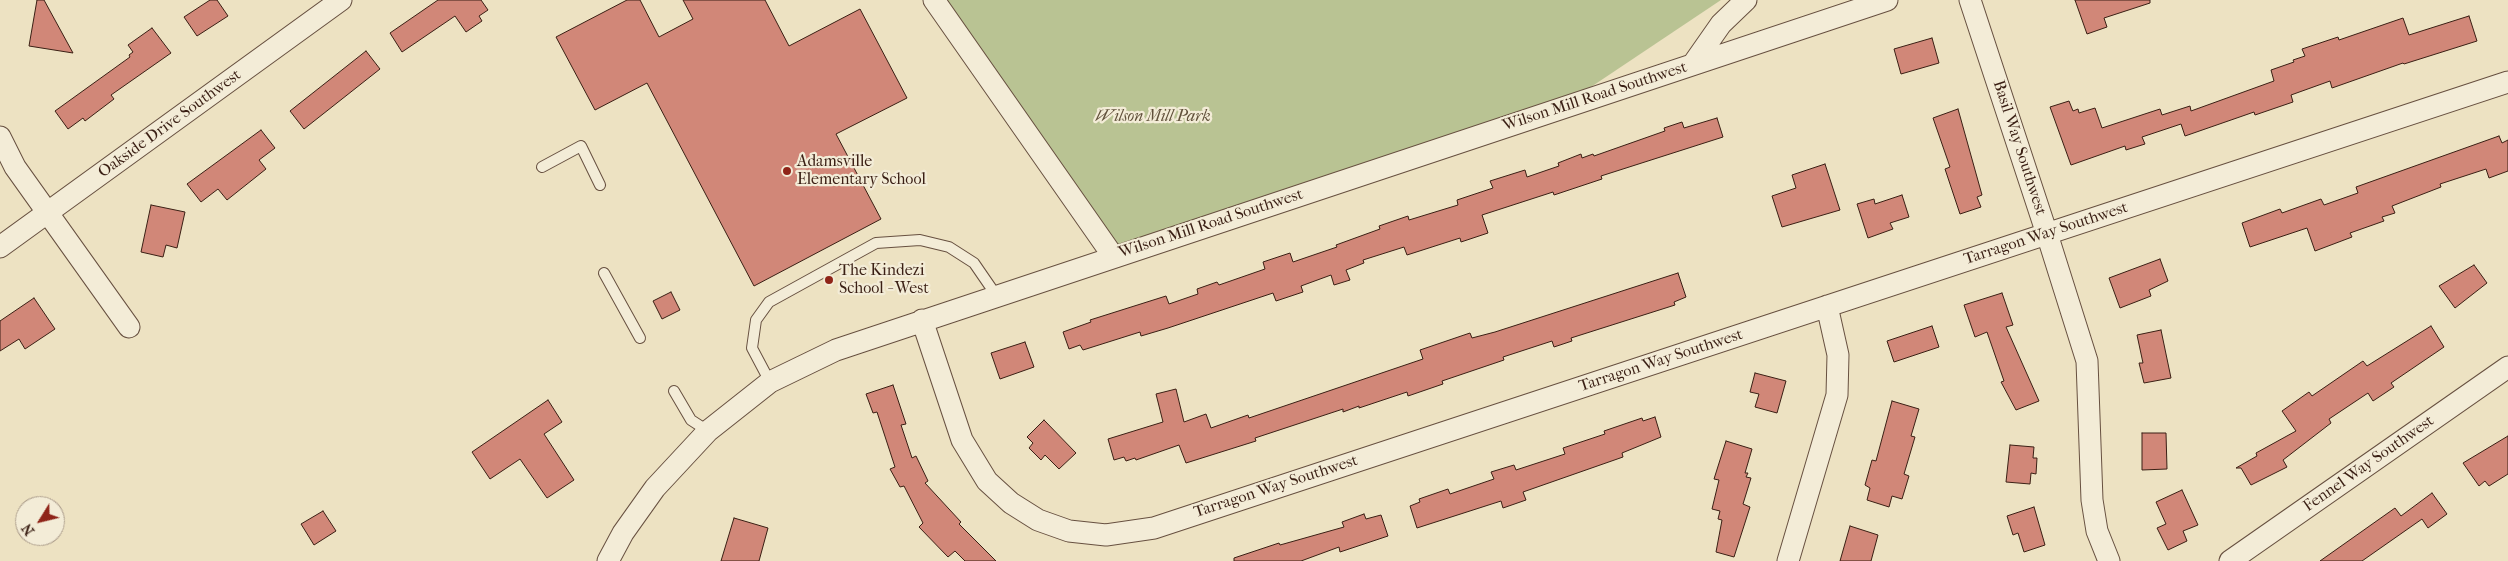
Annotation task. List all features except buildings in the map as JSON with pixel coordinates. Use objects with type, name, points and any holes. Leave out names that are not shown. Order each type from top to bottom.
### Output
[{"type":"street","name":"Oakside Drive Southwest","points":[[0,247],[341,0]]},
{"type":"street","points":[[934,0],[1113,256]]},
{"type":"street","points":[[1693,64],[1721,24],[1746,0]]},
{"type":"street","name":"Wilson Mill Road Southwest","points":[[608,561],[623,533],[655,488],[708,431],[770,382],[836,350],[1113,256],[1887,0]]},
{"type":"street","name":"Basil Way Southwest","points":[[1970,0],[2048,234],[2087,362],[2092,500],[2097,531],[2109,561]]},
{"type":"street","name":"Tarragon Way Southwest","points":[[922,320],[962,440],[987,481],[1011,503],[1038,520],[1069,531],[1106,535],[1154,528],[2508,82]]},
{"type":"street","points":[[0,137],[15,167],[129,328]]},
{"type":"street","points":[[1788,561],[1837,395],[1838,355],[1827,306]]},
{"type":"street","name":"Fennel Way Southwest","points":[[2230,561],[2508,368]]},
{"type":"lane","points":[[542,167],[581,146],[600,185]]},
{"type":"lane","points":[[770,382],[752,348],[756,320],[769,302],[876,243],[920,240],[949,247],[974,263],[996,295]]},
{"type":"lane","points":[[604,273],[640,338]]},
{"type":"lane","points":[[674,391],[691,420],[708,431]]},
{"type":"green space","name":"Wilson Mill Park","points":[[938,0],[1721,0],[1567,103],[1105,261]]},
{"type":"place","name":"Adamsville Elementary School","points":[[787,171]]},
{"type":"place","name":"The Kindezi School - West","points":[[829,280]]}]
